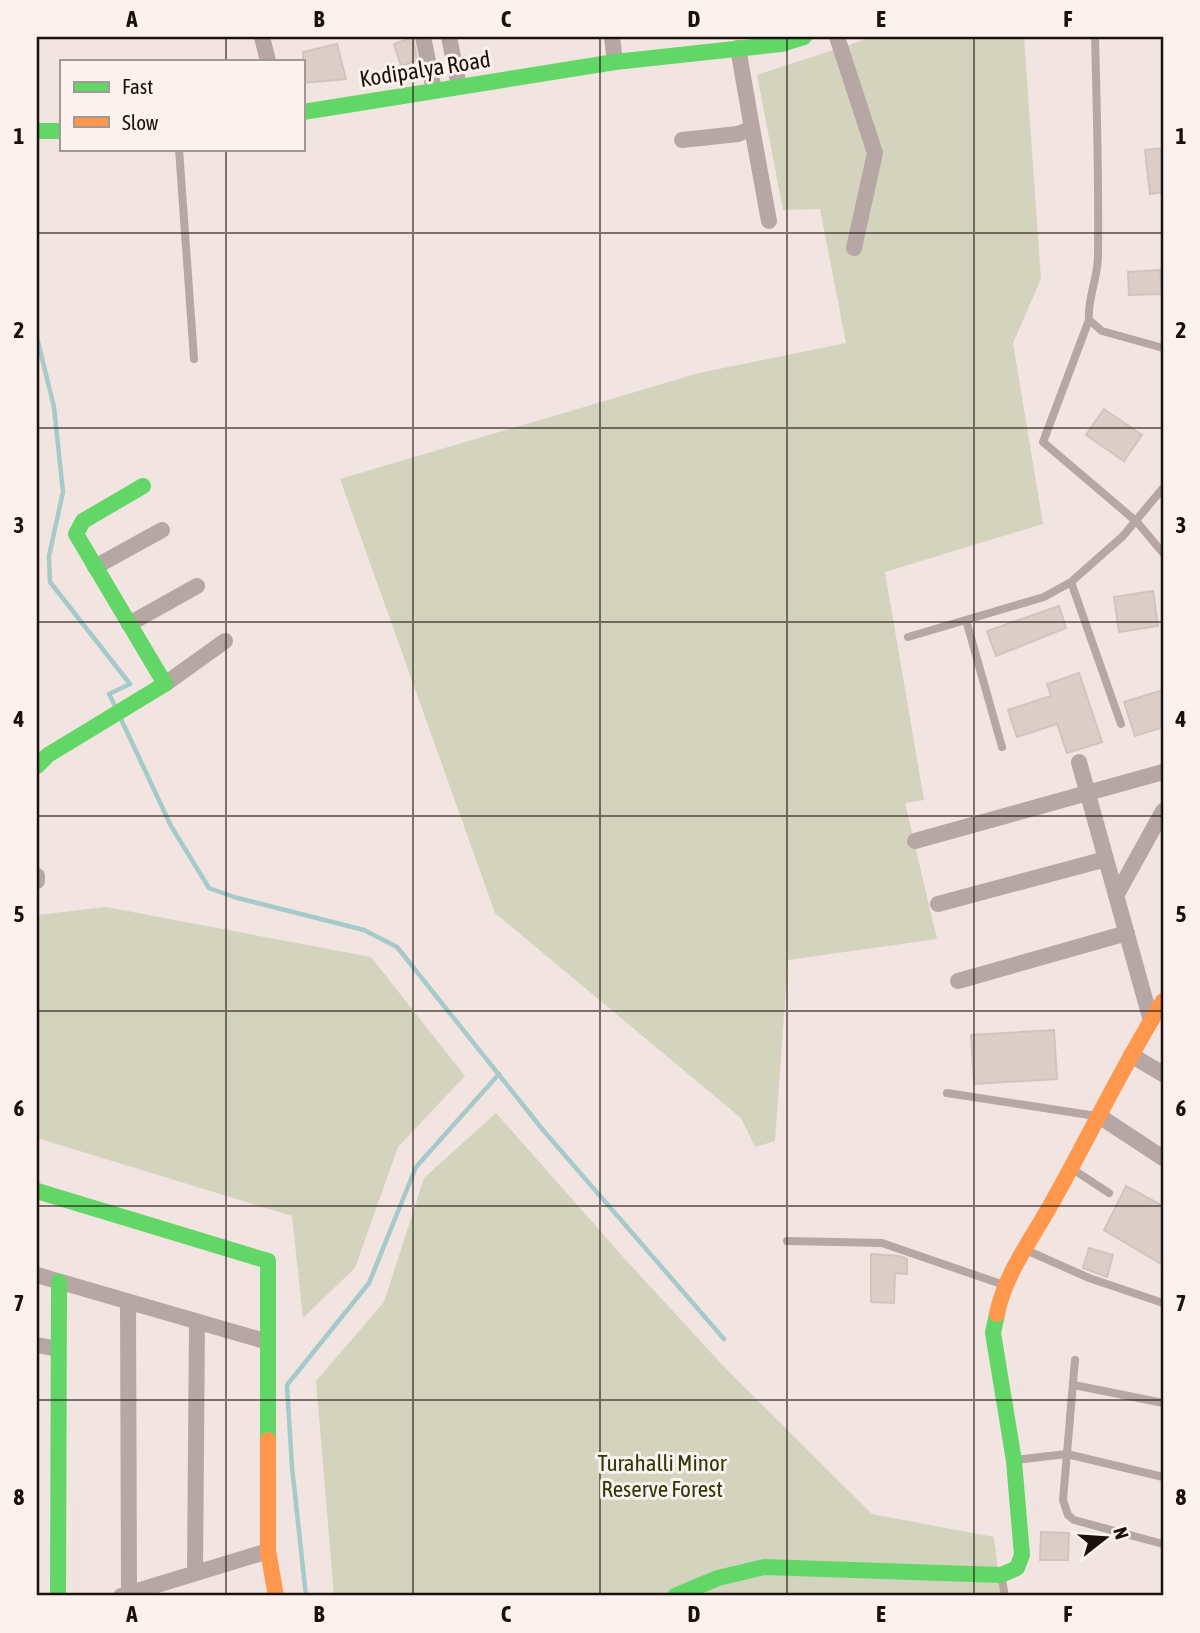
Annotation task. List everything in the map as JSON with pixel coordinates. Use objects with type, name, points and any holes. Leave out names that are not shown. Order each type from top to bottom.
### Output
[{"type":"street","points":[[262,37],[268,60]]},
{"type":"street","points":[[423,37],[434,90]]},
{"type":"street","points":[[449,37],[459,86]]},
{"type":"street","points":[[612,37],[615,62]]},
{"type":"street","name":"Kodipalya Road","points":[[304,112],[615,62],[781,44],[804,37]]},
{"type":"street","points":[[837,37],[875,153],[854,248]]},
{"type":"street","points":[[738,48],[769,221]]},
{"type":"street","points":[[682,140],[737,134],[752,128]]},
{"type":"street","points":[[37,131],[60,131]]},
{"type":"street","points":[[143,486],[83,522],[76,534],[165,684]]},
{"type":"street","points":[[95,566],[162,530]]},
{"type":"street","points":[[129,624],[197,586]]},
{"type":"street","points":[[37,766],[48,755],[165,684],[225,641]]},
{"type":"street","points":[[1079,762],[1151,1021]]},
{"type":"street","points":[[915,841],[1163,772]]},
{"type":"street","points":[[1116,896],[1163,811]]},
{"type":"street","points":[[938,904],[1106,859]]},
{"type":"street","points":[[958,981],[1127,933]]},
{"type":"street","points":[[675,1596],[695,1586],[740,1571],[764,1567],[1001,1575],[1017,1568],[1022,1555],[1014,1461],[993,1334],[1001,1293],[1131,1055],[1163,1002]]},
{"type":"street","points":[[1131,1055],[1163,1074]]},
{"type":"street","points":[[1099,1116],[1163,1158]]},
{"type":"street","points":[[37,1191],[268,1261],[268,1550],[276,1596]]},
{"type":"street","points":[[37,1275],[268,1342]]},
{"type":"street","points":[[58,1596],[59,1282]]},
{"type":"street","points":[[128,1302],[124,1595],[268,1550]]},
{"type":"street","points":[[195,1573],[197,1322]]},
{"type":"street","points":[[37,1345],[58,1349]]},
{"type":"lane","points":[[1095,37],[1098,271],[1088,311],[1089,320],[1043,442],[1137,522],[1163,553]]},
{"type":"lane","points":[[179,150],[194,359]]},
{"type":"lane","points":[[1089,320],[1102,331],[1163,348]]},
{"type":"lane","points":[[908,637],[1044,597],[1071,582],[1137,522],[1163,488]]},
{"type":"lane","points":[[1071,582],[1121,724]]},
{"type":"lane","points":[[966,620],[1002,747]]},
{"type":"lane","points":[[947,1093],[1099,1116]]},
{"type":"lane","points":[[1071,1168],[1109,1193]]},
{"type":"lane","points":[[786,1241],[882,1242],[1005,1286]]},
{"type":"lane","points":[[1026,1251],[1089,1278],[1163,1303]]},
{"type":"lane","points":[[1075,1360],[1063,1500],[1068,1515],[1074,1520],[1163,1544]]},
{"type":"lane","points":[[1074,1385],[1163,1403]]},
{"type":"lane","points":[[1014,1461],[1068,1454],[1163,1478]]},
{"type":"lane","points":[[1001,1575],[1005,1596]]},
{"type":"green space","points":[[866,37],[1024,37],[1041,279],[1013,343],[1043,524],[885,572],[924,800],[905,803],[937,939],[788,960],[775,1141],[755,1147],[741,1118],[495,913],[340,479],[699,373],[846,343],[820,209],[783,210],[757,75],[861,41]]},
{"type":"green space","points":[[106,907],[371,957],[465,1076],[398,1147],[355,1268],[303,1318],[292,1216],[37,1138],[37,915]]},
{"type":"green space","name":"Turahalli Minor Reserve Forest","points":[[496,1113],[729,1372],[872,1514],[994,1537],[1001,1596],[334,1596],[316,1381],[384,1302],[424,1178]]},
{"type":"building","points":[[413,37],[417,60],[401,66],[394,44]]},
{"type":"building","points":[[337,44],[346,79],[304,83],[303,52]]},
{"type":"building","points":[[1163,148],[1163,192],[1150,194],[1145,150]]},
{"type":"building","points":[[1160,270],[1162,294],[1129,295],[1128,272]]},
{"type":"building","points":[[1104,409],[1142,435],[1124,461],[1086,435]]},
{"type":"building","points":[[1153,591],[1158,626],[1119,632],[1114,597]]},
{"type":"building","points":[[1059,606],[1066,628],[996,656],[987,631]]},
{"type":"building","points":[[1079,673],[1102,742],[1067,753],[1057,724],[1017,737],[1008,710],[1051,696],[1047,684]]},
{"type":"building","points":[[1163,690],[1163,727],[1135,736],[1124,702]]},
{"type":"building","points":[[1054,1030],[1057,1079],[974,1084],[971,1035]]},
{"type":"building","points":[[1126,1186],[1163,1206],[1163,1265],[1104,1230]]},
{"type":"building","points":[[1089,1248],[1113,1255],[1107,1277],[1083,1268]]},
{"type":"building","points":[[871,1254],[907,1259],[907,1274],[895,1273],[894,1303],[871,1302]]},
{"type":"building","points":[[1041,1532],[1069,1533],[1068,1560],[1040,1560]]},
{"type":"waterway","points":[[37,338],[54,407],[63,492],[49,556],[50,582],[130,684],[109,694],[115,706]]},
{"type":"waterway","points":[[120,717],[171,826],[209,888],[234,897],[364,930],[397,947],[543,1130],[724,1339]]},
{"type":"waterway","points":[[306,1596],[292,1467],[287,1385],[369,1283],[416,1167],[499,1074]]},
{"type":"traffic: fast","points":[[304,112],[615,62],[781,44],[804,37]]},
{"type":"traffic: fast","points":[[37,131],[60,131]]},
{"type":"traffic: fast","points":[[37,766],[48,755],[165,684],[76,534],[83,521],[143,486]]},
{"type":"traffic: fast","points":[[37,1191],[268,1261],[268,1440]]},
{"type":"traffic: fast","points":[[58,1596],[59,1282]]},
{"type":"traffic: fast","points":[[675,1596],[718,1578],[764,1567],[1001,1575],[1017,1568],[1022,1555],[1014,1461],[993,1333],[997,1314]]},
{"type":"traffic: slow","points":[[997,1314],[1013,1269],[1163,1001]]},
{"type":"traffic: slow","points":[[268,1440],[268,1551],[276,1596]]}]
